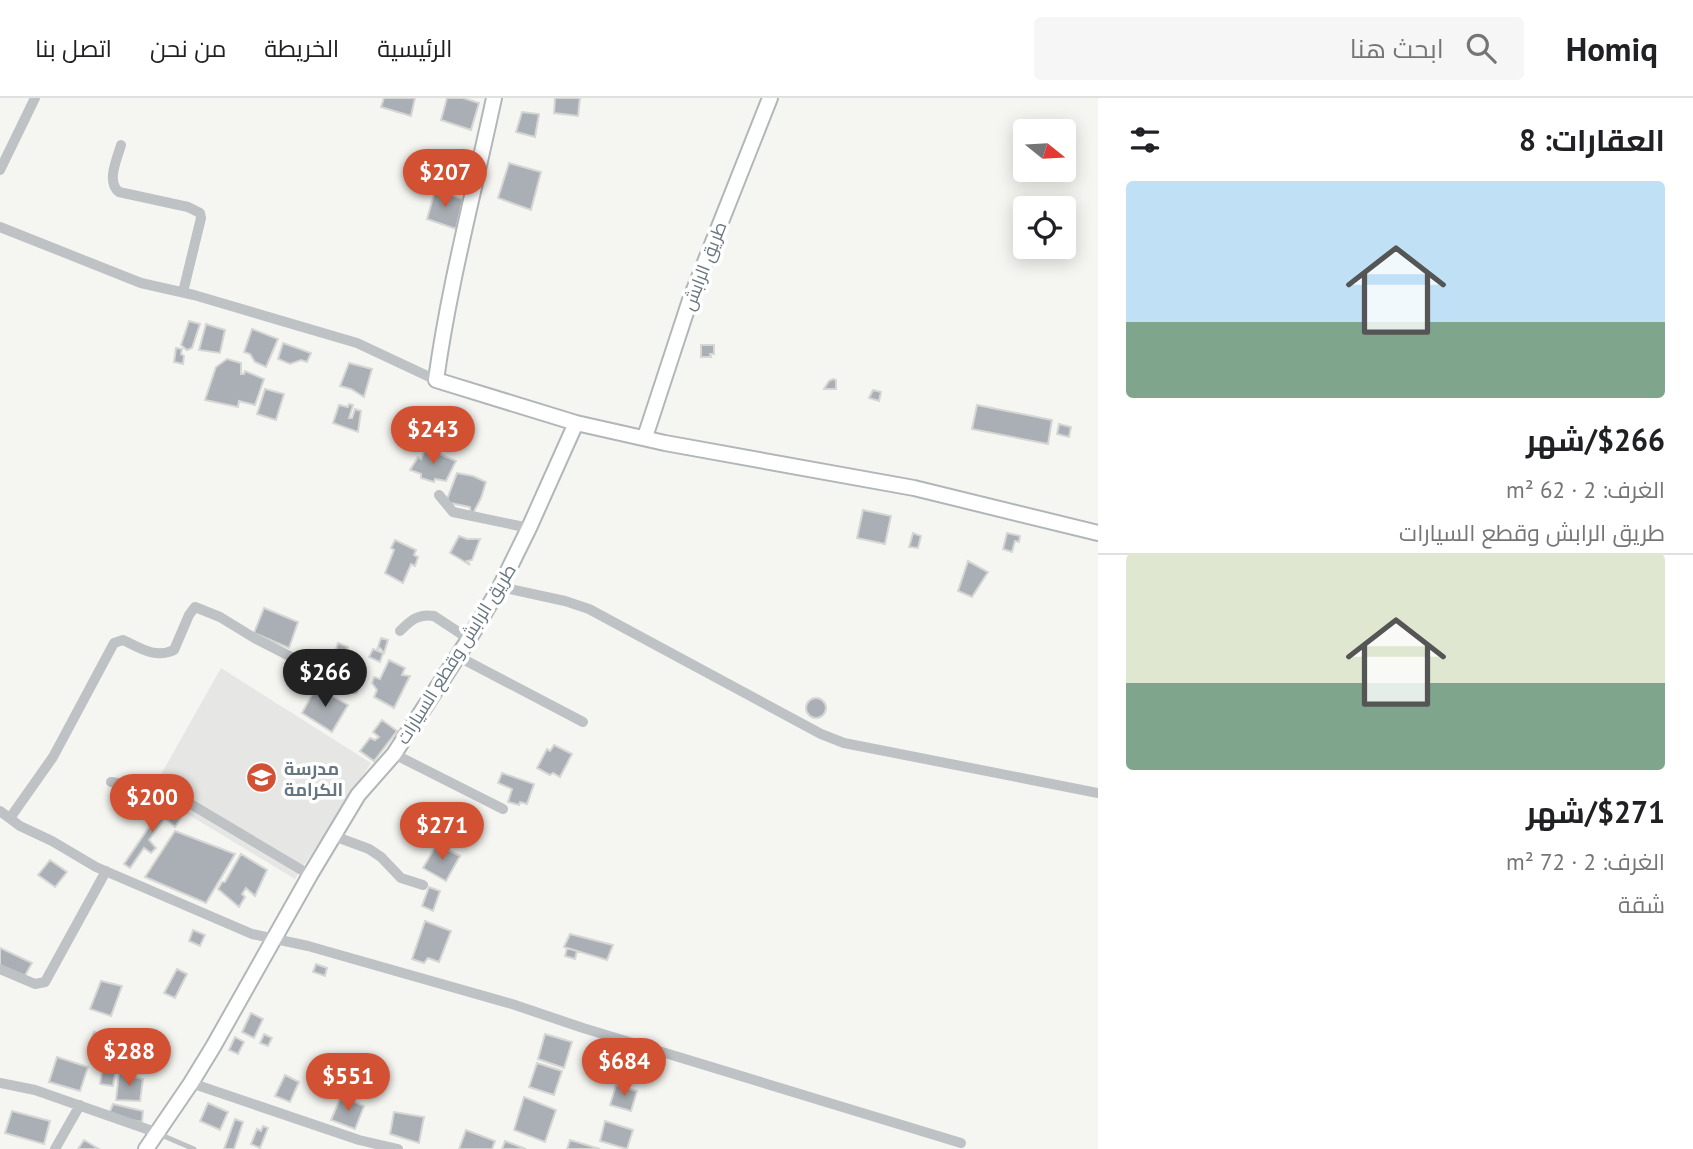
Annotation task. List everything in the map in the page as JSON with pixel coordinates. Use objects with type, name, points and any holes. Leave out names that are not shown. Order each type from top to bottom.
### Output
[{"type":"main road","points":[[494,98],[445,314],[436,380],[576,423],[914,488],[1098,533]]},
{"type":"main road","name":"طريق الرابش","points":[[645,438],[690,300],[770,98]]},
{"type":"main road","name":"طريق الرابش وقطع السيارات","points":[[146,1149],[191,1083],[256,975],[273,940],[358,795],[394,754],[470,639],[529,528],[576,423]]},
{"type":"street","points":[[0,170],[35,98]]},
{"type":"street","points":[[121,145],[112,182],[114,188],[119,192],[188,207],[200,214],[183,292]]},
{"type":"street","points":[[0,227],[141,283],[183,292],[357,343],[436,380]]},
{"type":"street","points":[[439,495],[453,512],[529,528]]},
{"type":"street","points":[[500,587],[589,609],[821,734],[844,743],[1098,793]]},
{"type":"street","points":[[10,818],[53,757],[114,643],[123,640],[153,654],[165,655],[174,650],[195,607],[220,617],[256,639],[354,689]]},
{"type":"street","points":[[400,631],[412,619],[427,615],[470,639]]},
{"type":"street","points":[[458,657],[583,722]]},
{"type":"street","points":[[394,754],[503,809]]},
{"type":"street","points":[[111,782],[167,790],[310,875]]},
{"type":"street","points":[[0,811],[20,826],[106,871],[252,934],[308,946],[512,1004],[961,1143]]},
{"type":"street","points":[[334,836],[369,849],[381,857],[401,878],[423,885]]},
{"type":"street","points":[[0,969],[35,985],[45,982],[106,871]]},
{"type":"street","points":[[0,1083],[35,1090],[158,1133]]},
{"type":"street","points":[[191,1083],[359,1140],[398,1149]]},
{"type":"street","points":[[55,1149],[80,1105]]},
{"type":"lane","points":[[158,1133],[194,1149]]},
{"type":"shaded area","name":"مدرسة الكرامة","points":[[221,668],[371,763],[295,879],[151,792]]},
{"type":"building","points":[[384,98],[415,98],[411,116],[381,107]]},
{"type":"building","points":[[447,98],[463,98],[479,103],[471,130],[441,120]]},
{"type":"building","points":[[555,98],[580,98],[578,116],[554,113]]},
{"type":"building","points":[[522,112],[539,114],[535,137],[516,132]]},
{"type":"building","points":[[509,163],[541,172],[531,210],[498,198]]},
{"type":"building","points":[[435,190],[463,199],[456,229],[427,219]]},
{"type":"building","points":[[189,321],[200,324],[192,348],[187,350],[181,345]]},
{"type":"building","points":[[206,324],[225,330],[220,353],[199,350]]},
{"type":"building","points":[[252,329],[278,339],[266,367],[244,352]]},
{"type":"building","points":[[283,343],[311,353],[307,362],[301,360],[290,364],[278,359]]},
{"type":"building","points":[[701,345],[714,345],[714,354],[710,354],[711,357],[701,357]]},
{"type":"building","points":[[176,348],[182,349],[183,364],[174,362]]},
{"type":"building","points":[[227,359],[241,363],[241,374],[245,371],[264,379],[255,405],[239,401],[238,407],[205,400],[216,367]]},
{"type":"building","points":[[349,363],[372,369],[364,397],[340,386]]},
{"type":"building","points":[[836,380],[836,389],[824,389],[829,381]]},
{"type":"building","points":[[265,389],[284,394],[276,420],[257,414]]},
{"type":"building","points":[[873,390],[881,392],[879,401],[869,398]]},
{"type":"building","points":[[349,404],[353,405],[349,418],[352,418],[355,409],[361,411],[358,432],[333,423],[339,405],[348,407]]},
{"type":"building","points":[[977,405],[1052,420],[1048,444],[972,429]]},
{"type":"building","points":[[1059,424],[1071,427],[1069,437],[1057,434]]},
{"type":"building","points":[[426,448],[456,461],[446,481],[435,479],[434,482],[421,478],[421,474],[410,470],[418,457],[421,459]]},
{"type":"building","points":[[457,473],[486,482],[471,517],[470,507],[446,502]]},
{"type":"building","points":[[863,510],[891,516],[885,544],[857,538]]},
{"type":"building","points":[[913,533],[921,536],[918,548],[909,547]]},
{"type":"building","points":[[1007,533],[1020,536],[1019,542],[1015,541],[1012,552],[1003,549]]},
{"type":"building","points":[[459,536],[480,539],[472,560],[467,561],[470,565],[450,553]]},
{"type":"building","points":[[395,540],[416,550],[414,555],[418,557],[415,566],[411,564],[403,583],[385,573]]},
{"type":"building","points":[[968,561],[988,572],[972,597],[958,591]]},
{"type":"building","points":[[264,608],[298,622],[289,648],[254,633]]},
{"type":"building","points":[[381,638],[388,640],[384,653],[380,648],[377,650]]},
{"type":"building","points":[[338,643],[348,647],[343,659],[334,655]]},
{"type":"building","points":[[373,649],[383,653],[380,662],[369,657]]},
{"type":"building","points":[[336,658],[347,662],[343,679],[335,673],[330,675],[327,670]]},
{"type":"building","points":[[389,660],[405,668],[402,675],[410,676],[394,708],[374,697],[377,690],[372,683],[374,677],[380,679]]},
{"type":"building","points":[[316,687],[348,705],[332,732],[302,713]]},
{"type":"building","points":[[816,698],[823,701],[826,708],[823,715],[816,718],[809,715],[806,708],[809,701]]},
{"type":"building","points":[[382,720],[397,731],[374,761],[360,751],[370,738],[375,740],[379,737],[373,732]]},
{"type":"building","points":[[554,745],[572,754],[560,777],[537,768],[547,749],[550,751]]},
{"type":"building","points":[[502,773],[534,784],[527,804],[508,802],[512,789],[498,783]]},
{"type":"building","points":[[164,805],[181,818],[175,827],[165,818],[149,840],[156,848],[151,853],[144,848],[130,868],[124,864]]},
{"type":"building","points":[[452,812],[475,823],[464,845],[440,831]]},
{"type":"building","points":[[175,831],[235,854],[206,903],[145,877]]},
{"type":"building","points":[[437,844],[460,856],[446,881],[423,868]]},
{"type":"building","points":[[241,854],[267,870],[255,896],[246,888],[242,894],[245,897],[239,907],[218,889]]},
{"type":"building","points":[[50,860],[67,872],[55,887],[38,875]]},
{"type":"building","points":[[429,887],[440,891],[433,911],[422,906]]},
{"type":"building","points":[[425,921],[451,931],[439,962],[428,958],[424,963],[412,959]]},
{"type":"building","points":[[193,930],[205,935],[200,946],[189,941]]},
{"type":"building","points":[[570,934],[613,945],[607,960],[564,947]]},
{"type":"building","points":[[0,948],[32,963],[23,979],[0,968]]},
{"type":"building","points":[[567,948],[577,951],[575,959],[565,956]]},
{"type":"building","points":[[316,964],[327,968],[325,976],[313,972]]},
{"type":"building","points":[[177,969],[187,974],[175,998],[164,993]]},
{"type":"building","points":[[101,981],[122,986],[111,1016],[90,1009]]},
{"type":"building","points":[[251,1013],[263,1019],[254,1038],[242,1032]]},
{"type":"building","points":[[94,1032],[118,1041],[115,1056],[88,1049]]},
{"type":"building","points":[[264,1034],[272,1038],[268,1046],[260,1043]]},
{"type":"building","points":[[545,1034],[572,1042],[564,1068],[538,1059]]},
{"type":"building","points":[[235,1037],[244,1042],[238,1054],[229,1050]]},
{"type":"building","points":[[592,1044],[619,1052],[614,1074],[587,1064]]},
{"type":"building","points":[[57,1057],[88,1067],[80,1091],[49,1082]]},
{"type":"building","points":[[537,1063],[562,1071],[554,1095],[529,1087]]},
{"type":"building","points":[[103,1065],[116,1067],[113,1086],[100,1084]]},
{"type":"building","points":[[119,1073],[143,1079],[140,1101],[116,1100]]},
{"type":"building","points":[[285,1075],[299,1082],[290,1102],[275,1096]]},
{"type":"building","points":[[616,1085],[637,1091],[631,1111],[610,1105]]},
{"type":"building","points":[[341,1096],[364,1106],[355,1129],[331,1120]]},
{"type":"building","points":[[524,1097],[556,1110],[545,1142],[514,1130]]},
{"type":"building","points":[[208,1103],[228,1112],[220,1130],[200,1121]]},
{"type":"building","points":[[113,1104],[143,1111],[142,1122],[108,1116]]},
{"type":"building","points":[[12,1111],[50,1121],[44,1144],[5,1133]]},
{"type":"building","points":[[394,1112],[424,1117],[419,1143],[390,1134]]},
{"type":"building","points":[[235,1119],[243,1122],[234,1149],[224,1149]]},
{"type":"building","points":[[605,1121],[633,1130],[627,1149],[600,1141]]},
{"type":"building","points":[[263,1126],[268,1128],[260,1148],[251,1144],[257,1129],[261,1131]]},
{"type":"building","points":[[466,1130],[495,1141],[492,1149],[459,1149]]},
{"type":"building","points":[[84,1140],[99,1149],[78,1149]]},
{"type":"building","points":[[570,1140],[600,1149],[567,1149]]},
{"type":"building","points":[[505,1141],[526,1149],[502,1149]]},
{"type":"place","name":"مدرسة الكرامة","points":[[261,778]]}]
